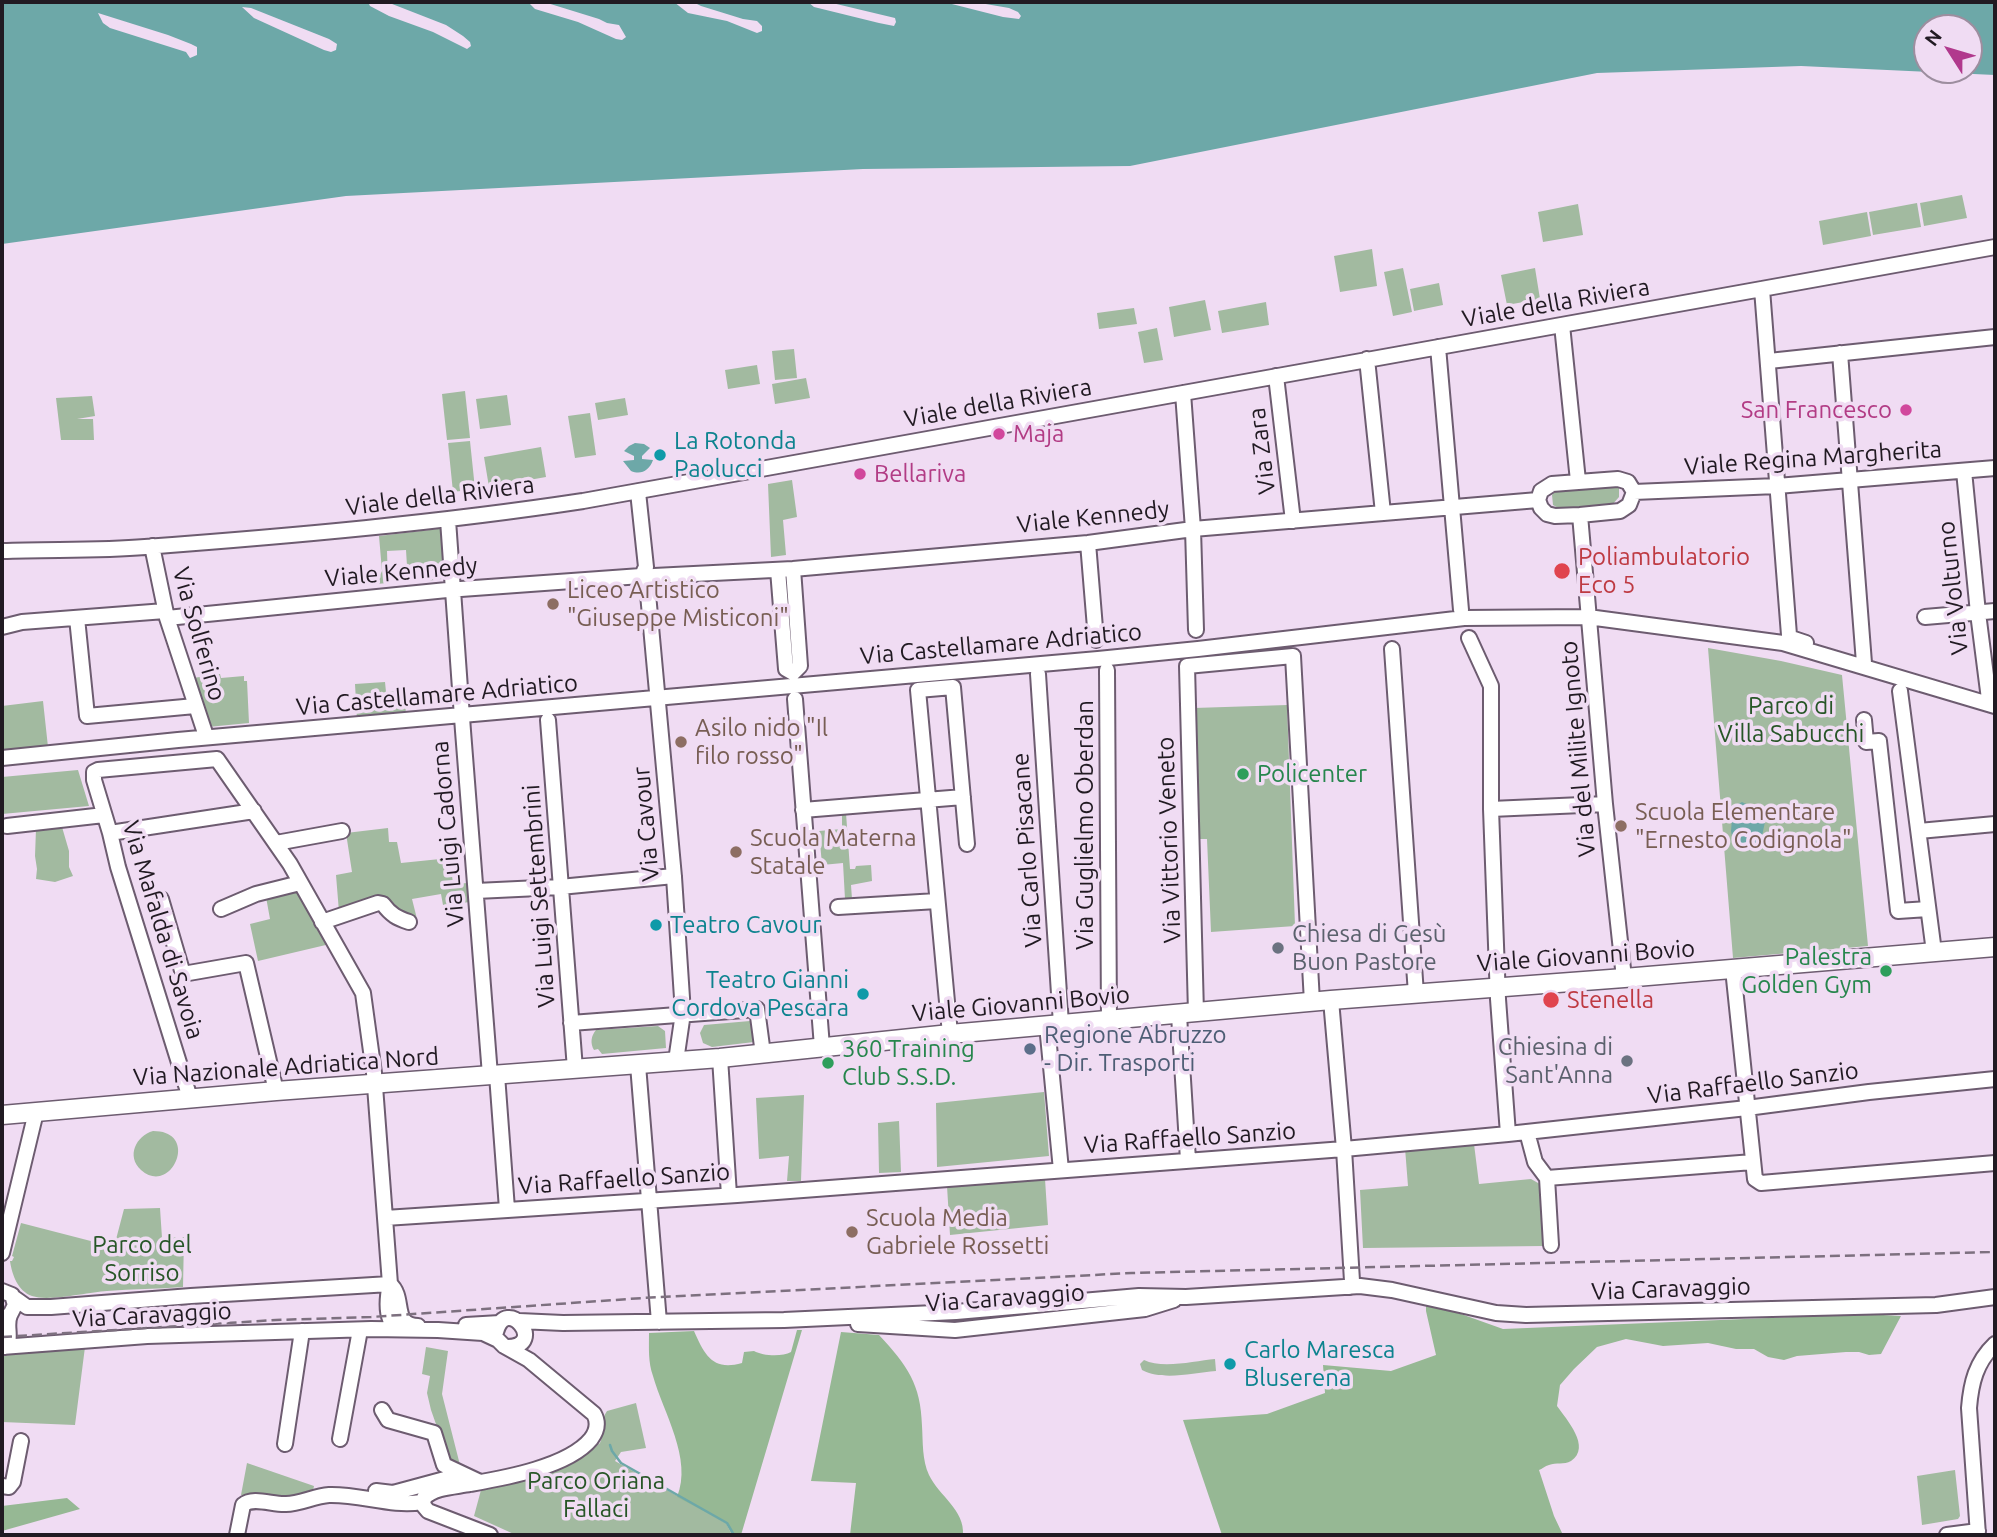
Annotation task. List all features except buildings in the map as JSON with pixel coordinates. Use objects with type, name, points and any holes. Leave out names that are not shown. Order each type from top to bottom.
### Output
[{"type":"main road","name":"Viale Giovanni Bovio","points":[[676,1061],[1331,1000],[1995,947]]},
{"type":"main road","name":"Via Nazionale Adriatica Nord","points":[[2,1115],[276,1090],[676,1061]]},
{"type":"street","name":"Viale della Riviera","points":[[2,551],[152,546],[449,520],[638,492],[1995,247]]},
{"type":"street","points":[[1762,289],[1791,638],[1993,702]]},
{"type":"street","points":[[1562,325],[1578,481]]},
{"type":"street","points":[[1769,361],[1995,337]]},
{"type":"street","points":[[1438,346],[1461,610]]},
{"type":"street","points":[[1840,353],[1864,663]]},
{"type":"street","points":[[1367,359],[1383,513]]},
{"type":"street","name":"Via Zara","points":[[1276,376],[1293,521]]},
{"type":"street","points":[[1183,393],[1193,529],[1196,630]]},
{"type":"street","name":"Viale Regina Margherita","points":[[1634,492],[1777,486],[1995,468]]},
{"type":"street","name":"Via Volturno","points":[[1964,471],[1978,613],[1993,702]]},
{"type":"street","points":[[1618,479],[1628,482],[1634,492],[1629,505],[1620,511],[1580,515],[1547,514],[1538,500],[1541,491],[1552,484],[1578,481],[1618,479]]},
{"type":"street","name":"Via Cavour","points":[[638,492],[674,876],[683,1013],[676,1061]]},
{"type":"street","name":"Viale Kennedy","points":[[2,626],[22,622],[166,614],[454,590],[785,569],[1087,543],[1193,529],[1538,500]]},
{"type":"street","name":"Via del Milite Ignoto","points":[[1580,515],[1605,804],[1624,978]]},
{"type":"street","name":"Via Luigi Cadorna","points":[[449,520],[476,891],[507,1209]]},
{"type":"street","points":[[1087,543],[1096,640]]},
{"type":"street","name":"Via Solferino","points":[[152,546],[166,614],[205,733]]},
{"type":"street","points":[[785,569],[800,666],[793,673],[786,669],[785,569]]},
{"type":"street","points":[[1925,617],[1995,611]]},
{"type":"street","name":"Via Castellamare Adriatico","points":[[2,758],[1186,650],[1464,618],[1588,617],[1783,643],[1993,702]]},
{"type":"street","points":[[77,618],[87,716],[195,706]]},
{"type":"street","points":[[1469,638],[1491,686],[1491,809],[1497,988],[1508,1134]]},
{"type":"street","points":[[1392,649],[1416,994]]},
{"type":"street","name":"Via Vittorio Veneto","points":[[1188,1160],[1187,666],[1293,656],[1312,1002]]},
{"type":"street","name":"Via Guglielmo Oberdan","points":[[1107,670],[1109,1021]]},
{"type":"street","name":"Via Carlo Pisacane","points":[[1038,674],[1061,1170]]},
{"type":"street","points":[[950,1034],[918,690],[953,687],[967,844]]},
{"type":"street","points":[[1900,691],[1934,952]]},
{"type":"street","points":[[794,699],[822,1047]]},
{"type":"street","name":"Via Luigi Settembrini","points":[[548,720],[575,1069]]},
{"type":"street","points":[[1864,720],[1866,742],[1880,741],[1898,912],[1928,909]]},
{"type":"street","name":"Via Mafalda di Savoia","points":[[190,1098],[118,867],[94,772],[217,759],[254,811]]},
{"type":"street","points":[[803,810],[963,797]]},
{"type":"street","points":[[1491,809],[1605,804]]},
{"type":"street","points":[[110,833],[254,811],[300,883],[363,993],[375,1084],[390,1284],[387,1297],[389,1321],[393,1325]]},
{"type":"street","name":"Via Mafalda di Savoia","points":[[7,826],[104,816]]},
{"type":"street","points":[[1919,831],[1995,824]]},
{"type":"street","points":[[276,844],[342,831]]},
{"type":"street","points":[[476,891],[560,887],[674,876]]},
{"type":"street","points":[[221,909],[256,894],[300,883]]},
{"type":"street","points":[[161,900],[183,974],[246,963],[276,1090]]},
{"type":"street","points":[[838,907],[937,901]]},
{"type":"street","points":[[322,922],[377,904],[383,904],[389,913],[410,922]]},
{"type":"street","points":[[1733,969],[1755,1179],[1761,1184],[1995,1163]]},
{"type":"street","points":[[1331,1000],[1345,1149],[1351,1284]]},
{"type":"street","points":[[571,1023],[757,1009],[763,1054]]},
{"type":"street","points":[[720,1058],[729,1195]]},
{"type":"street","points":[[638,1065],[659,1322]]},
{"type":"street","name":"Via Raffaello Sanzio","points":[[385,1218],[1345,1149],[1527,1132],[1747,1108],[1869,1091],[1995,1079]]},
{"type":"street","points":[[2,1252],[36,1112]]},
{"type":"street","points":[[1527,1132],[1535,1162],[1547,1178],[1550,1245]]},
{"type":"street","points":[[1547,1178],[1753,1162]]},
{"type":"street","points":[[2,1278],[7,1293]]},
{"type":"street","name":"Via Caravaggio","points":[[7,1293],[27,1307],[51,1307],[390,1284]]},
{"type":"street","name":"Via Caravaggio","points":[[519,1321],[553,1323],[784,1320],[956,1312],[1139,1296],[1186,1297],[1351,1284],[1379,1287],[1496,1313],[1526,1315],[1936,1305],[1995,1297]]},
{"type":"street","name":"Via Caravaggio","points":[[3,1347],[9,1340],[6,1318],[15,1306],[7,1293]]},
{"type":"street","points":[[523,1339],[516,1346],[503,1343],[496,1332],[500,1323],[511,1318],[519,1321],[524,1328],[523,1348],[529,1360]]},
{"type":"street","name":"Via Caravaggio","points":[[3,1347],[146,1336],[500,1323]]},
{"type":"street","name":"Via Caravaggio","points":[[523,1339],[533,1330],[553,1323]]},
{"type":"street","name":"Via Caravaggio","points":[[393,1325],[483,1333],[529,1360],[594,1414],[597,1421],[596,1431],[581,1449],[564,1459],[546,1466],[475,1480]]},
{"type":"street","points":[[340,1438],[360,1329]]},
{"type":"street","points":[[285,1444],[302,1331]]},
{"type":"street","points":[[1947,1535],[1978,1533],[1969,1408],[1971,1388],[1979,1364],[1995,1344]]},
{"type":"street","points":[[382,1410],[388,1420],[434,1433],[444,1465],[475,1480]]},
{"type":"street","points":[[2,1486],[9,1487],[13,1482],[21,1441]]},
{"type":"street","points":[[361,1488],[393,1493],[456,1476],[475,1480]]},
{"type":"street","points":[[422,1502],[425,1496],[434,1491],[475,1480]]},
{"type":"street","points":[[237,1535],[243,1505],[249,1501],[286,1504],[326,1495],[405,1504],[422,1502]]},
{"type":"street","points":[[422,1502],[432,1513],[490,1535]]},
{"type":"green space","points":[[1962,195],[1967,218],[1924,226],[1920,203]]},
{"type":"green space","points":[[1917,203],[1921,227],[1873,235],[1869,212]]},
{"type":"green space","points":[[1578,204],[1583,235],[1543,242],[1538,212]]},
{"type":"green space","points":[[1867,212],[1871,236],[1823,245],[1819,221]]},
{"type":"green space","points":[[1372,249],[1377,286],[1340,292],[1334,256]]},
{"type":"green space","points":[[1403,268],[1412,312],[1393,316],[1384,272]]},
{"type":"green space","points":[[1535,268],[1540,299],[1507,305],[1501,275]]},
{"type":"green space","points":[[1439,283],[1443,305],[1414,311],[1410,289]]},
{"type":"green space","points":[[1205,300],[1211,330],[1174,337],[1169,307]]},
{"type":"green space","points":[[1266,302],[1269,325],[1222,333],[1218,311]]},
{"type":"green space","points":[[1134,308],[1137,324],[1099,329],[1097,313]]},
{"type":"green space","points":[[1157,328],[1163,360],[1144,363],[1138,332]]},
{"type":"green space","points":[[794,349],[797,378],[775,380],[772,351]]},
{"type":"green space","points":[[757,365],[760,384],[728,389],[725,370]]},
{"type":"green space","points":[[806,378],[810,398],[775,404],[772,384]]},
{"type":"green space","points":[[465,391],[470,438],[447,440],[442,394]]},
{"type":"green space","points":[[507,395],[511,425],[480,429],[476,399]]},
{"type":"green space","points":[[92,396],[95,416],[77,419],[93,419],[94,440],[61,440],[56,398]]},
{"type":"green space","points":[[625,398],[628,415],[598,420],[595,403]]},
{"type":"green space","points":[[590,413],[596,455],[575,458],[568,416]]},
{"type":"green space","points":[[470,441],[475,489],[453,492],[448,443]]},
{"type":"green space","points":[[541,447],[546,477],[489,487],[484,457]]},
{"type":"green space","points":[[792,480],[797,517],[783,520],[786,555],[771,557],[768,484]]},
{"type":"green space","points":[[1613,483],[1619,488],[1619,497],[1612,505],[1560,509],[1553,505],[1552,495],[1558,488]]},
{"type":"green space","points":[[446,528],[450,578],[426,581],[425,565],[407,566],[406,550],[387,551],[388,583],[376,584],[382,571],[379,536]]},
{"type":"green space","name":"Parco di Villa Sabucchi","points":[[1708,648],[1842,675],[1868,946],[1733,958]]},
{"type":"green space","points":[[220,674],[221,678],[244,676],[244,681],[247,681],[249,723],[208,727],[193,678]]},
{"type":"green space","points":[[385,682],[386,692],[399,691],[400,700],[405,700],[406,715],[357,720],[355,684]]},
{"type":"green space","points":[[43,701],[48,747],[2,752],[2,706]]},
{"type":"green space","name":"Policenter","points":[[1287,705],[1295,926],[1211,932],[1207,839],[1199,839],[1194,708]]},
{"type":"green space","points":[[78,770],[89,806],[2,814],[2,777]]},
{"type":"green space","points":[[846,813],[850,869],[871,865],[872,881],[851,885],[852,899],[845,899],[843,863],[822,865],[819,831],[842,829],[842,814]]},
{"type":"green space","points":[[62,827],[73,876],[55,882],[36,879],[36,829]]},
{"type":"green space","points":[[388,828],[389,842],[397,842],[401,863],[450,858],[453,884],[468,883],[470,902],[443,905],[441,894],[412,899],[417,919],[412,920],[387,905],[339,912],[336,875],[352,872],[346,833]]},
{"type":"green space","points":[[301,889],[330,944],[258,961],[250,924],[270,919],[266,897]]},
{"type":"green space","points":[[750,1021],[754,1042],[712,1047],[703,1043],[700,1033],[704,1025]]},
{"type":"green space","points":[[658,1026],[665,1031],[666,1048],[602,1054],[598,1049],[594,1050],[592,1045],[596,1030]]},
{"type":"green space","points":[[1044,1092],[1049,1156],[937,1167],[936,1103]]},
{"type":"green space","points":[[804,1095],[801,1181],[787,1181],[789,1156],[759,1159],[756,1098]]},
{"type":"green space","points":[[899,1121],[901,1172],[879,1173],[878,1123]]},
{"type":"green space","points":[[153,1131],[167,1134],[176,1141],[178,1150],[171,1170],[152,1176],[137,1165],[134,1153],[142,1137]]},
{"type":"green space","points":[[1474,1144],[1479,1184],[1531,1179],[1545,1187],[1544,1246],[1363,1248],[1360,1190],[1408,1186],[1405,1148]]},
{"type":"green space","points":[[1045,1179],[1048,1225],[950,1235],[947,1186]]},
{"type":"green space","name":"Parco del Sorriso","points":[[160,1208],[162,1238],[184,1237],[183,1287],[39,1298],[27,1294],[16,1282],[10,1261],[14,1257],[12,1256],[21,1223],[114,1247],[124,1209]]},
{"type":"green space","points":[[85,1347],[75,1425],[2,1422],[2,1355]]},
{"type":"green space","points":[[426,1347],[448,1351],[442,1394],[461,1469],[449,1461],[431,1410],[427,1393],[430,1376],[422,1374]]},
{"type":"green space","points":[[1215,1359],[1216,1371],[1178,1375],[1150,1373],[1142,1370],[1140,1364],[1144,1360],[1169,1364]]},
{"type":"green space","name":"Parco Oriana Fallaci","points":[[636,1403],[646,1448],[621,1452],[615,1461],[726,1523],[732,1535],[516,1535],[474,1516],[481,1490],[544,1474],[573,1462],[600,1443],[607,1411]]},
{"type":"green space","points":[[247,1463],[314,1486],[312,1495],[265,1500],[241,1495]]},
{"type":"green space","points":[[1955,1470],[1960,1516],[1958,1519],[1922,1525],[1917,1476]]},
{"type":"shaded area","points":[[2,2],[1995,2],[1995,75],[1983,74],[1983,14],[1913,14],[1913,71],[1801,66],[1597,73],[1130,166],[863,169],[346,196],[2,244]]},
{"type":"shaded area","points":[[635,443],[650,448],[642,459],[653,460],[647,469],[641,472],[631,471],[623,461],[634,460],[634,456],[624,451]]},
{"type":"shaded area","points":[[1742,802],[1756,810],[1765,822],[1762,836],[1752,847],[1733,842],[1733,807]]},
{"type":"shaded area","points":[[1426,1305],[1503,1329],[1865,1314],[1901,1316],[1881,1354],[1846,1352],[1797,1356],[1784,1360],[1768,1357],[1754,1349],[1736,1349],[1708,1343],[1663,1346],[1626,1339],[1597,1347],[1560,1385],[1557,1406],[1575,1433],[1579,1448],[1577,1455],[1571,1461],[1552,1464],[1539,1470],[1563,1535],[1222,1535],[1183,1420],[1267,1414],[1325,1393],[1323,1365],[1391,1371],[1436,1355]]},
{"type":"shaded area","points":[[797,1330],[802,1330],[741,1535],[732,1535],[726,1523],[677,1497],[681,1482],[679,1452],[651,1371],[649,1333],[694,1331],[711,1359],[724,1365],[732,1365],[742,1363],[744,1352],[783,1355],[791,1352]]},
{"type":"shaded area","points":[[841,1332],[879,1335],[905,1366],[919,1398],[923,1451],[929,1475],[960,1518],[963,1535],[850,1535],[856,1483],[811,1481]]},
{"type":"shaded area","points":[[67,1498],[80,1509],[2,1531],[2,1506]]},
{"type":"pier","points":[[368,2],[387,2],[446,25],[463,36],[471,46],[467,49],[433,32],[389,16],[370,6]]},
{"type":"pier","points":[[528,2],[544,2],[619,25],[626,37],[622,40],[616,39],[578,22],[535,9]]},
{"type":"pier","points":[[674,2],[693,2],[757,21],[762,26],[762,31],[757,33],[727,21],[688,13]]},
{"type":"pier","points":[[808,2],[828,2],[895,18],[896,22],[894,26],[879,23],[814,7]]},
{"type":"pier","points":[[944,2],[974,2],[1009,8],[1021,16],[1019,19],[1003,17]]},
{"type":"pier","points":[[242,7],[251,8],[329,39],[337,44],[336,50],[324,50],[254,18]]},
{"type":"pier","points":[[98,13],[191,44],[197,47],[197,55],[190,58],[186,52],[110,28],[103,23]]},
{"type":"waterway","points":[[610,1445],[621,1463],[727,1523],[734,1535]]},
{"type":"railway","points":[[2,1337],[276,1320],[371,1317],[643,1298],[1132,1273],[1995,1252]]},
{"type":"place","name":"San Francesco","points":[[1906,410]]},
{"type":"place","name":"Maja","points":[[999,434]]},
{"type":"place","name":"La Rotonda Paolucci","points":[[660,455]]},
{"type":"place","name":"Bellariva","points":[[860,474]]},
{"type":"place","name":"Poliambulatorio Eco 5","points":[[1562,571]]},
{"type":"place","name":"Liceo Artistico \"Giuseppe Misticoni\"","points":[[553,604]]},
{"type":"place","name":"Asilo nido \"Il filo rosso\"","points":[[681,742]]},
{"type":"place","name":"Policenter","points":[[1243,774]]},
{"type":"place","name":"Scuola Elementare \"Ernesto Codignola\"","points":[[1621,826]]},
{"type":"place","name":"Scuola Materna Statale","points":[[736,852]]},
{"type":"place","name":"Teatro Cavour","points":[[656,925]]},
{"type":"place","name":"Chiesa di Gesù Buon Pastore","points":[[1278,948]]},
{"type":"place","name":"Palestra Golden Gym","points":[[1886,971]]},
{"type":"place","name":"Teatro Gianni Cordova Pescara","points":[[863,994]]},
{"type":"place","name":"Stenella","points":[[1551,1000]]},
{"type":"place","name":"Regione Abruzzo - Dir. Trasporti","points":[[1030,1049]]},
{"type":"place","name":"Chiesina di Sant'Anna","points":[[1627,1061]]},
{"type":"place","name":"360 Training Club S.S.D.","points":[[828,1063]]},
{"type":"place","name":"Scuola Media Gabriele Rossetti","points":[[852,1232]]},
{"type":"place","name":"Carlo Maresca Bluserena","points":[[1230,1364]]}]
